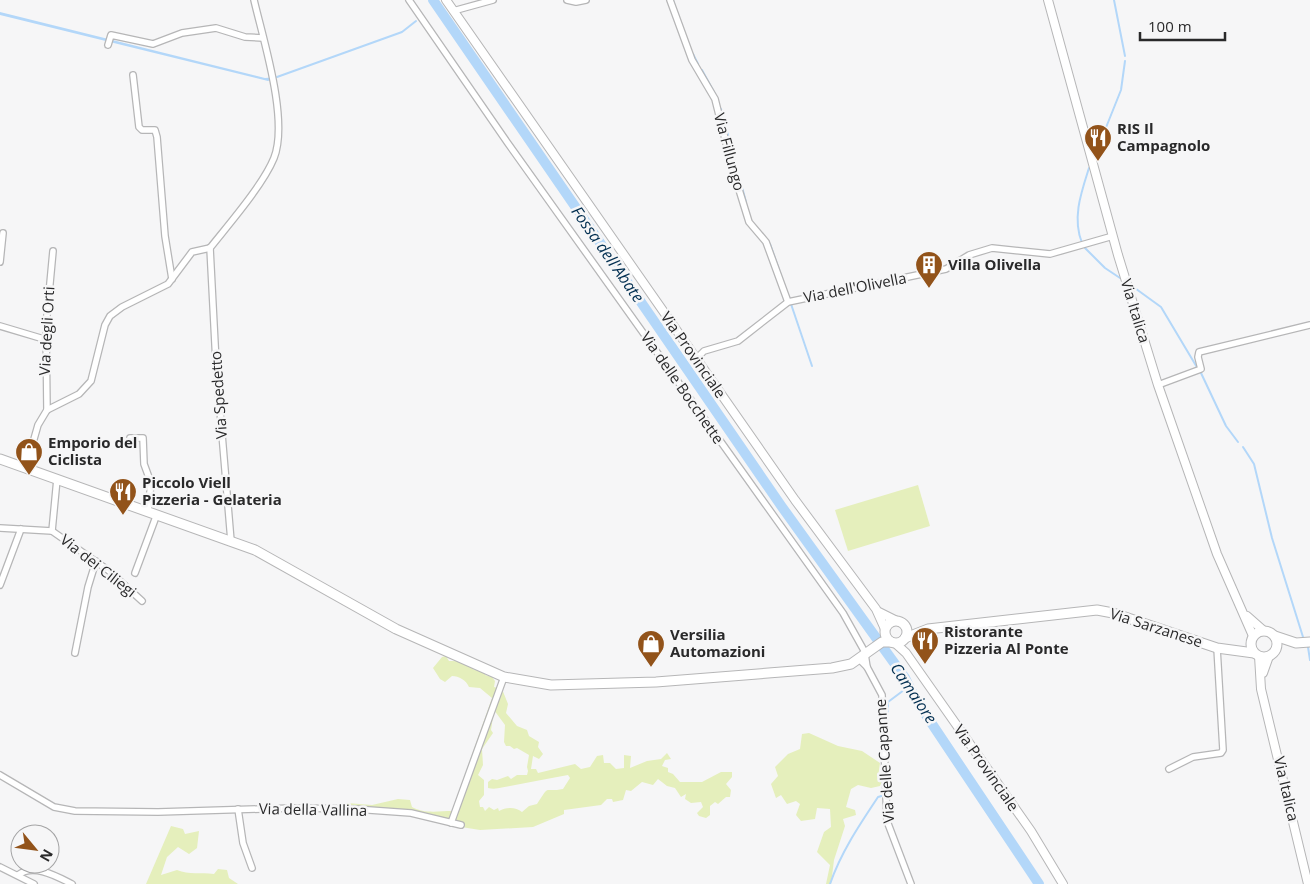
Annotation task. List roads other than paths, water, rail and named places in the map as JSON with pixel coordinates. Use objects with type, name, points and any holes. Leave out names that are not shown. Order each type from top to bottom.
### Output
[{"type":"main road","name":"Via Provinciale","points":[[446,0],[794,500],[876,609],[892,638],[906,653],[1031,831],[1063,884]]},
{"type":"main road","name":"Via Italica","points":[[1048,0],[1113,236],[1158,385],[1217,554],[1244,614],[1252,638]]},
{"type":"main road","points":[[0,458],[231,541],[280,562],[410,636],[504,677],[551,686],[656,682],[839,667],[906,632],[900,622],[891,622],[892,638]]},
{"type":"main road","name":"Via Provinciale","points":[[876,609],[900,622]]},
{"type":"main road","name":"Via Sarzanese","points":[[892,638],[928,629],[1097,610],[1113,613],[1217,648],[1257,655]]},
{"type":"main road","name":"Via Italica","points":[[1244,614],[1264,631]]},
{"type":"main road","name":"Via Sarzanese","points":[[900,622],[928,629]]},
{"type":"main road","points":[[1235,652],[1246,647],[1252,638],[1264,631],[1296,643]]},
{"type":"main road","points":[[1275,636],[1276,649]]},
{"type":"main road","points":[[1252,638],[1257,655],[1269,656],[1276,649],[1296,643],[1310,642]]},
{"type":"main road","name":"Via Italica","points":[[1257,655],[1259,679],[1308,884]]},
{"type":"main road","name":"Via Italica","points":[[1263,695],[1262,674],[1269,656]]},
{"type":"street","points":[[26,467],[38,425],[47,410],[79,394],[91,381],[105,325],[110,316],[122,307],[162,288],[172,279],[192,252],[210,248],[265,175],[275,156],[279,120],[272,73],[254,0]]},
{"type":"street","name":"Via delle Bocchette","points":[[409,0],[524,166],[843,613],[864,655]]},
{"type":"street","points":[[453,11],[493,0]]},
{"type":"street","points":[[567,0],[576,2],[586,0]]},
{"type":"street","name":"Via Fillungo","points":[[670,0],[692,60],[715,99],[732,167],[749,222],[766,242],[788,302]]},
{"type":"street","points":[[108,42],[111,35],[153,44],[182,33],[216,28],[245,37],[263,38]]},
{"type":"street","points":[[133,75],[139,128],[142,130],[155,130],[157,137],[165,236],[172,279]]},
{"type":"street","points":[[0,262],[3,233]]},
{"type":"street","name":"Via dell'Olivella","points":[[696,359],[704,351],[738,341],[788,302],[946,269],[984,249],[1012,248],[1040,254],[1050,254],[1113,236]]},
{"type":"street","name":"Via Spedetto","points":[[210,248],[216,372],[231,541]]},
{"type":"street","name":"Via degli Orti","points":[[47,410],[45,371],[46,326],[53,251]]},
{"type":"street","points":[[1158,385],[1199,370],[1199,352],[1310,325]]},
{"type":"street","points":[[0,326],[46,340]]},
{"type":"street","points":[[130,446],[130,438],[134,436],[143,438],[144,464],[151,483],[148,511]]},
{"type":"street","points":[[0,528],[52,531],[56,479]]},
{"type":"street","points":[[135,573],[157,514]]},
{"type":"street","points":[[0,585],[21,530]]},
{"type":"street","name":"Via dei Ciliegi","points":[[52,531],[96,562],[142,601]]},
{"type":"street","points":[[75,652],[88,587],[96,562]]},
{"type":"street","points":[[1169,770],[1193,757],[1220,753],[1223,750],[1217,648]]},
{"type":"street","name":"Via delle Capanne","points":[[864,655],[867,667],[882,695],[885,800],[890,831],[911,884]]},
{"type":"street","points":[[451,823],[504,677]]},
{"type":"street","name":"Via della Vallina","points":[[0,775],[32,795],[64,810],[173,812],[294,808],[411,813],[460,825]]},
{"type":"street","points":[[238,809],[243,843],[252,868]]},
{"type":"street","points":[[0,867],[34,884]]},
{"type":"street","points":[[18,875],[28,869],[36,870],[72,884]]},
{"type":"water","points":[[0,12],[265,78],[277,77],[268,81],[0,15]]},
{"type":"waterway","name":"Fossa dell'Abate","points":[[433,0],[782,507],[905,678],[916,700],[1039,884]]},
{"type":"waterway","points":[[673,0],[676,10]]},
{"type":"waterway","points":[[1114,0],[1125,56]]},
{"type":"waterway","points":[[277,77],[402,32],[416,21]]},
{"type":"waterway","points":[[693,54],[698,64]]},
{"type":"waterway","points":[[1097,150],[1121,90],[1125,61]]},
{"type":"waterway","points":[[702,70],[715,94]]},
{"type":"waterway","points":[[721,109],[746,202]]},
{"type":"waterway","points":[[1082,243],[1079,234],[1078,215],[1089,168]]},
{"type":"waterway","points":[[770,244],[784,284]]},
{"type":"waterway","points":[[1085,248],[1105,268],[1120,278]]},
{"type":"waterway","points":[[1132,286],[1161,307],[1198,369]]},
{"type":"waterway","points":[[791,304],[812,366]]},
{"type":"waterway","points":[[1201,373],[1226,426],[1238,442]]},
{"type":"waterway","points":[[1243,447],[1254,464],[1272,538],[1303,637]]},
{"type":"waterway","points":[[1308,647],[1310,660]]},
{"type":"waterway","name":"Camaiore","points":[[887,745],[888,702],[908,687]]},
{"type":"waterway","points":[[830,884],[845,850],[858,828],[878,797],[885,795]]},
{"type":"place","name":"RIS Il Campagnolo","points":[[1098,162]]},
{"type":"place","name":"Villa Olivella","points":[[929,289]]},
{"type":"place","name":"Emporio del Ciclista","points":[[29,476]]},
{"type":"place","name":"Piccolo Viell Pizzeria - Gelateria","points":[[123,516]]},
{"type":"place","name":"Ristorante Pizzeria Al Ponte","points":[[925,665]]},
{"type":"place","name":"Versilia Automazioni","points":[[651,668]]}]
